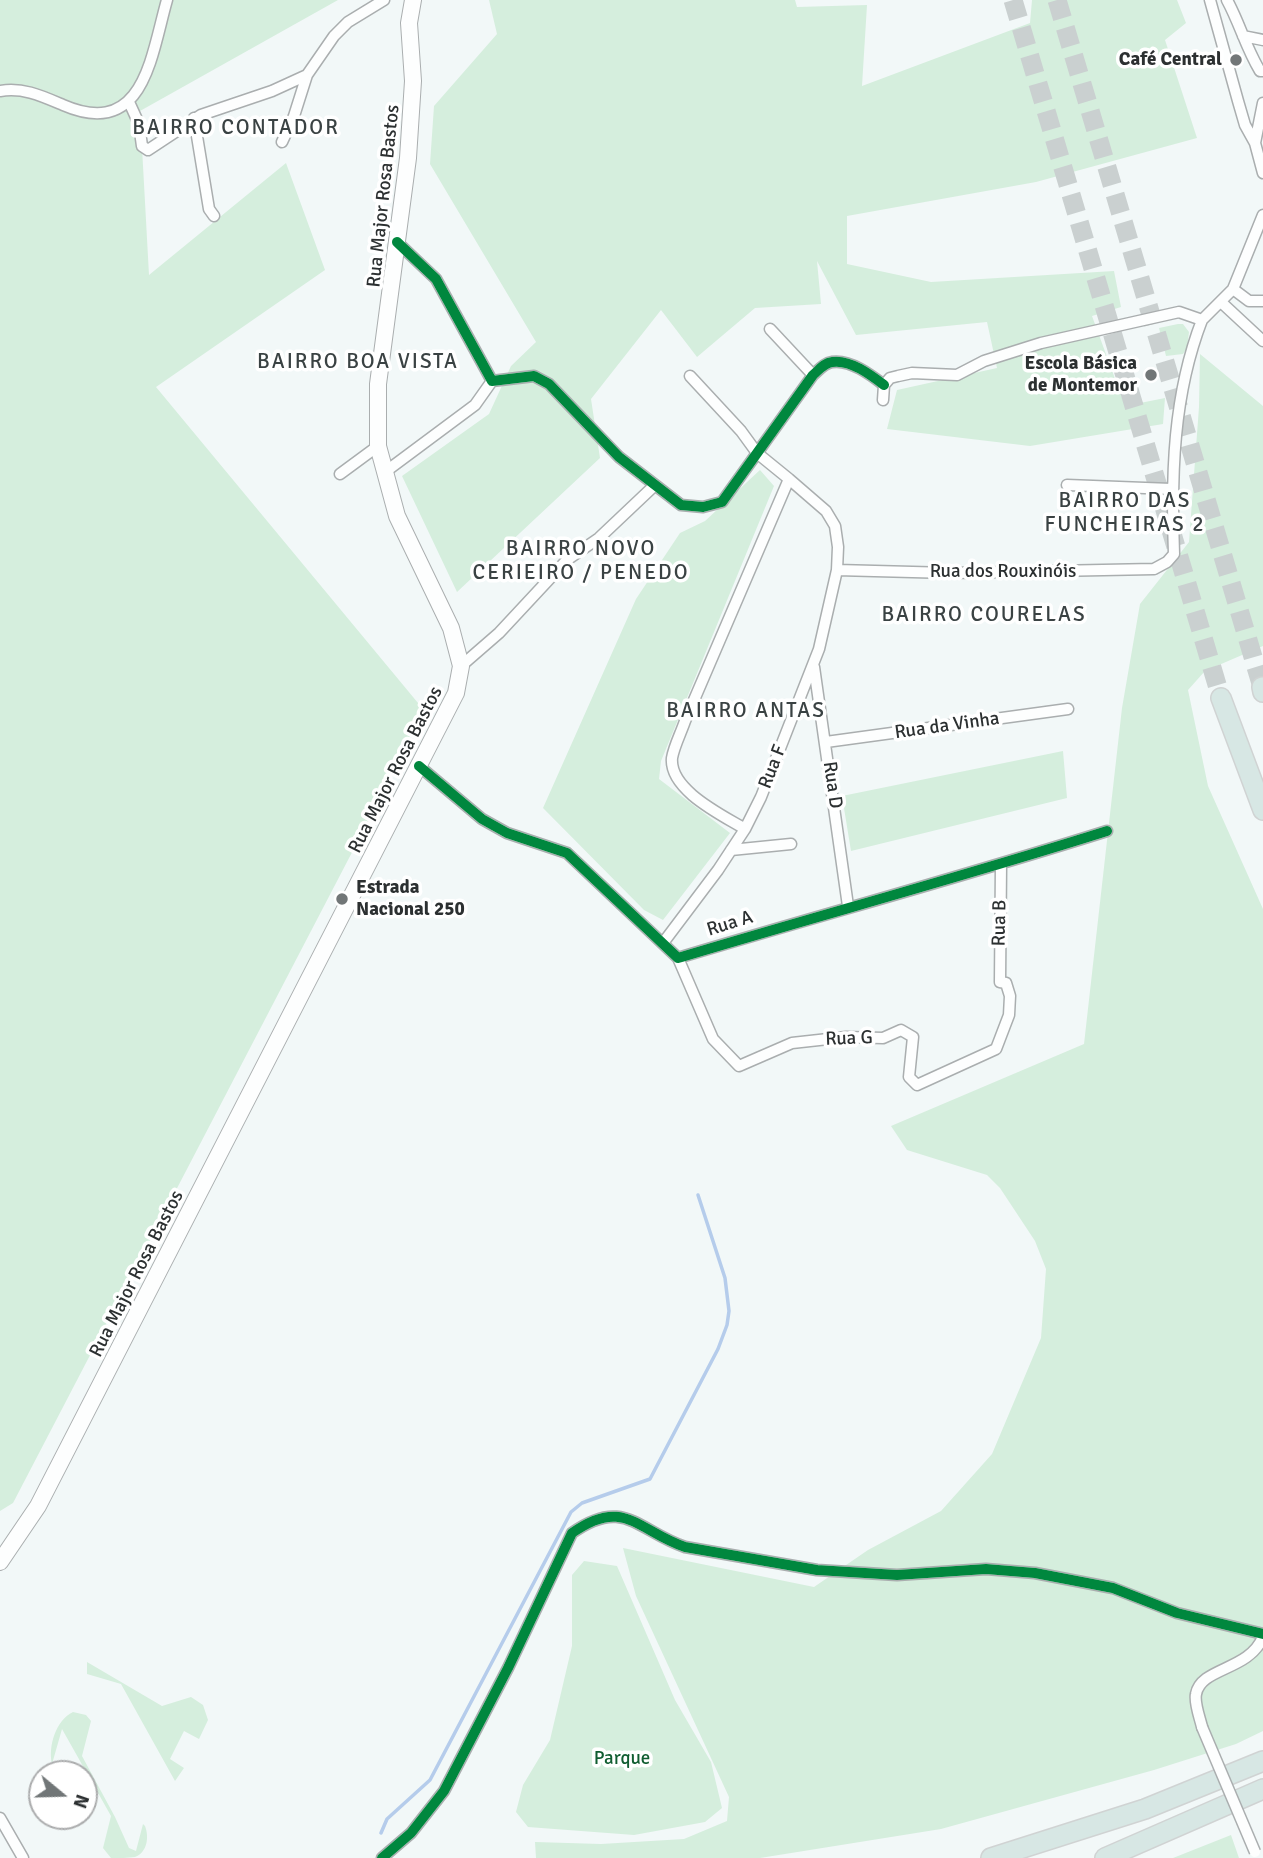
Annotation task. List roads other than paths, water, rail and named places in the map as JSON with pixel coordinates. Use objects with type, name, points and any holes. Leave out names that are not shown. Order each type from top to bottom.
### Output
[{"type":"highway","points":[[1221,698],[1263,810]]},
{"type":"highway","points":[[992,1858],[1145,1809],[1258,1761]]},
{"type":"highway","points":[[1105,1858],[1263,1789]]},
{"type":"main road","name":"Rua Major Rosa Bastos","points":[[0,1562],[38,1507],[456,693],[461,666],[451,628],[397,516],[378,446],[377,384],[408,158],[413,81],[409,23],[413,0]]},
{"type":"street","points":[[0,91],[17,89],[69,108],[92,113],[111,112],[129,103],[145,76],[167,0]]},
{"type":"street","points":[[282,142],[294,116],[307,75],[334,36],[348,22],[384,0]]},
{"type":"street","points":[[1210,0],[1245,125],[1259,143]]},
{"type":"street","points":[[1227,0],[1252,58],[1260,71],[1263,71]]},
{"type":"street","points":[[1243,36],[1263,40]]},
{"type":"street","points":[[129,103],[139,124],[142,146],[146,150],[194,118],[271,91],[307,75]]},
{"type":"street","points":[[1262,170],[1259,143],[1263,103]]},
{"type":"street","points":[[194,118],[209,209],[214,216]]},
{"type":"street","points":[[1067,485],[1171,489],[1177,415],[1192,346],[1202,320],[1222,303],[1233,289],[1263,215]]},
{"type":"street","points":[[397,242],[436,279],[492,381]]},
{"type":"street","points":[[1233,289],[1249,301],[1263,301]]},
{"type":"street","points":[[1222,303],[1263,341]]},
{"type":"street","points":[[883,400],[884,385],[890,378],[912,373],[957,375],[984,361],[1041,343],[1179,312],[1202,320]]},
{"type":"street","points":[[770,329],[813,375]]},
{"type":"street","points":[[385,471],[475,405],[492,381],[534,376],[549,384],[620,457],[655,485],[681,505],[703,508],[722,502],[813,375],[831,362],[845,363],[872,375],[884,385]]},
{"type":"street","name":"Rua F","points":[[663,943],[745,830],[761,797],[814,664],[837,570],[835,526],[826,511],[757,453],[741,431],[690,376]]},
{"type":"street","points":[[340,474],[378,446]]},
{"type":"street","points":[[745,830],[690,793],[677,781],[672,760],[685,721],[789,479]]},
{"type":"street","points":[[461,666],[499,633],[567,560],[599,538],[655,485]]},
{"type":"street","name":"Rua dos Rouxinóis","points":[[837,570],[950,573],[1154,569],[1167,562],[1174,554],[1171,489]]},
{"type":"street","name":"Rua D","points":[[814,664],[848,906]]},
{"type":"street","name":"Rua da Vinha","points":[[826,742],[1068,709]]},
{"type":"street","points":[[419,766],[446,790],[507,833],[567,853],[678,958]]},
{"type":"street","name":"Rua A","points":[[678,958],[1107,831]]},
{"type":"street","points":[[731,850],[791,844]]},
{"type":"street","name":"Rua B","points":[[1000,982],[1001,864]]},
{"type":"street","name":"Rua G","points":[[678,958],[713,1039],[739,1066],[792,1043],[846,1037],[883,1038],[901,1030],[913,1037],[909,1076],[917,1086],[937,1074],[996,1049],[1009,1015],[1010,996],[1006,983],[1000,982]]},
{"type":"street","points":[[382,1858],[411,1833],[444,1791],[508,1668],[572,1533],[588,1522],[603,1517],[626,1518],[685,1547],[817,1570],[897,1575],[986,1569],[1035,1573],[1113,1588],[1177,1613],[1263,1635],[1258,1649],[1245,1660],[1209,1676],[1200,1684],[1195,1694],[1202,1727],[1255,1852]]},
{"type":"street","points":[[0,1818],[23,1858]]},
{"type":"waterway","points":[[381,1833],[387,1819],[430,1780],[571,1512],[582,1503],[650,1479],[718,1349],[729,1311],[725,1278],[698,1195]]},
{"type":"tunnel","points":[[1013,0],[1221,698]]},
{"type":"tunnel","points":[[1057,0],[1262,687]]},
{"type":"place","name":"Café Central","points":[[1236,60]]},
{"type":"place","name":"Escola Básica de Montemor","points":[[1151,375]]},
{"type":"place","name":"Estrada Nacional 250","points":[[342,899]]},
{"type":"district","name":"BAIRRO CONTADOR","points":[[236,128]]},
{"type":"district","name":"BAIRRO BOA VISTA","points":[[358,362]]},
{"type":"district","name":"BAIRRO DAS FUNCHEIRAS 2","points":[[1125,513]]},
{"type":"district","name":"BAIRRO NOVO CERIEIRO / PENEDO","points":[[581,561]]},
{"type":"district","name":"BAIRRO COURELAS","points":[[984,615]]},
{"type":"district","name":"BAIRRO ANTAS","points":[[746,711]]},
{"type":"park label","name":"Parque","points":[[622,1759]]}]
